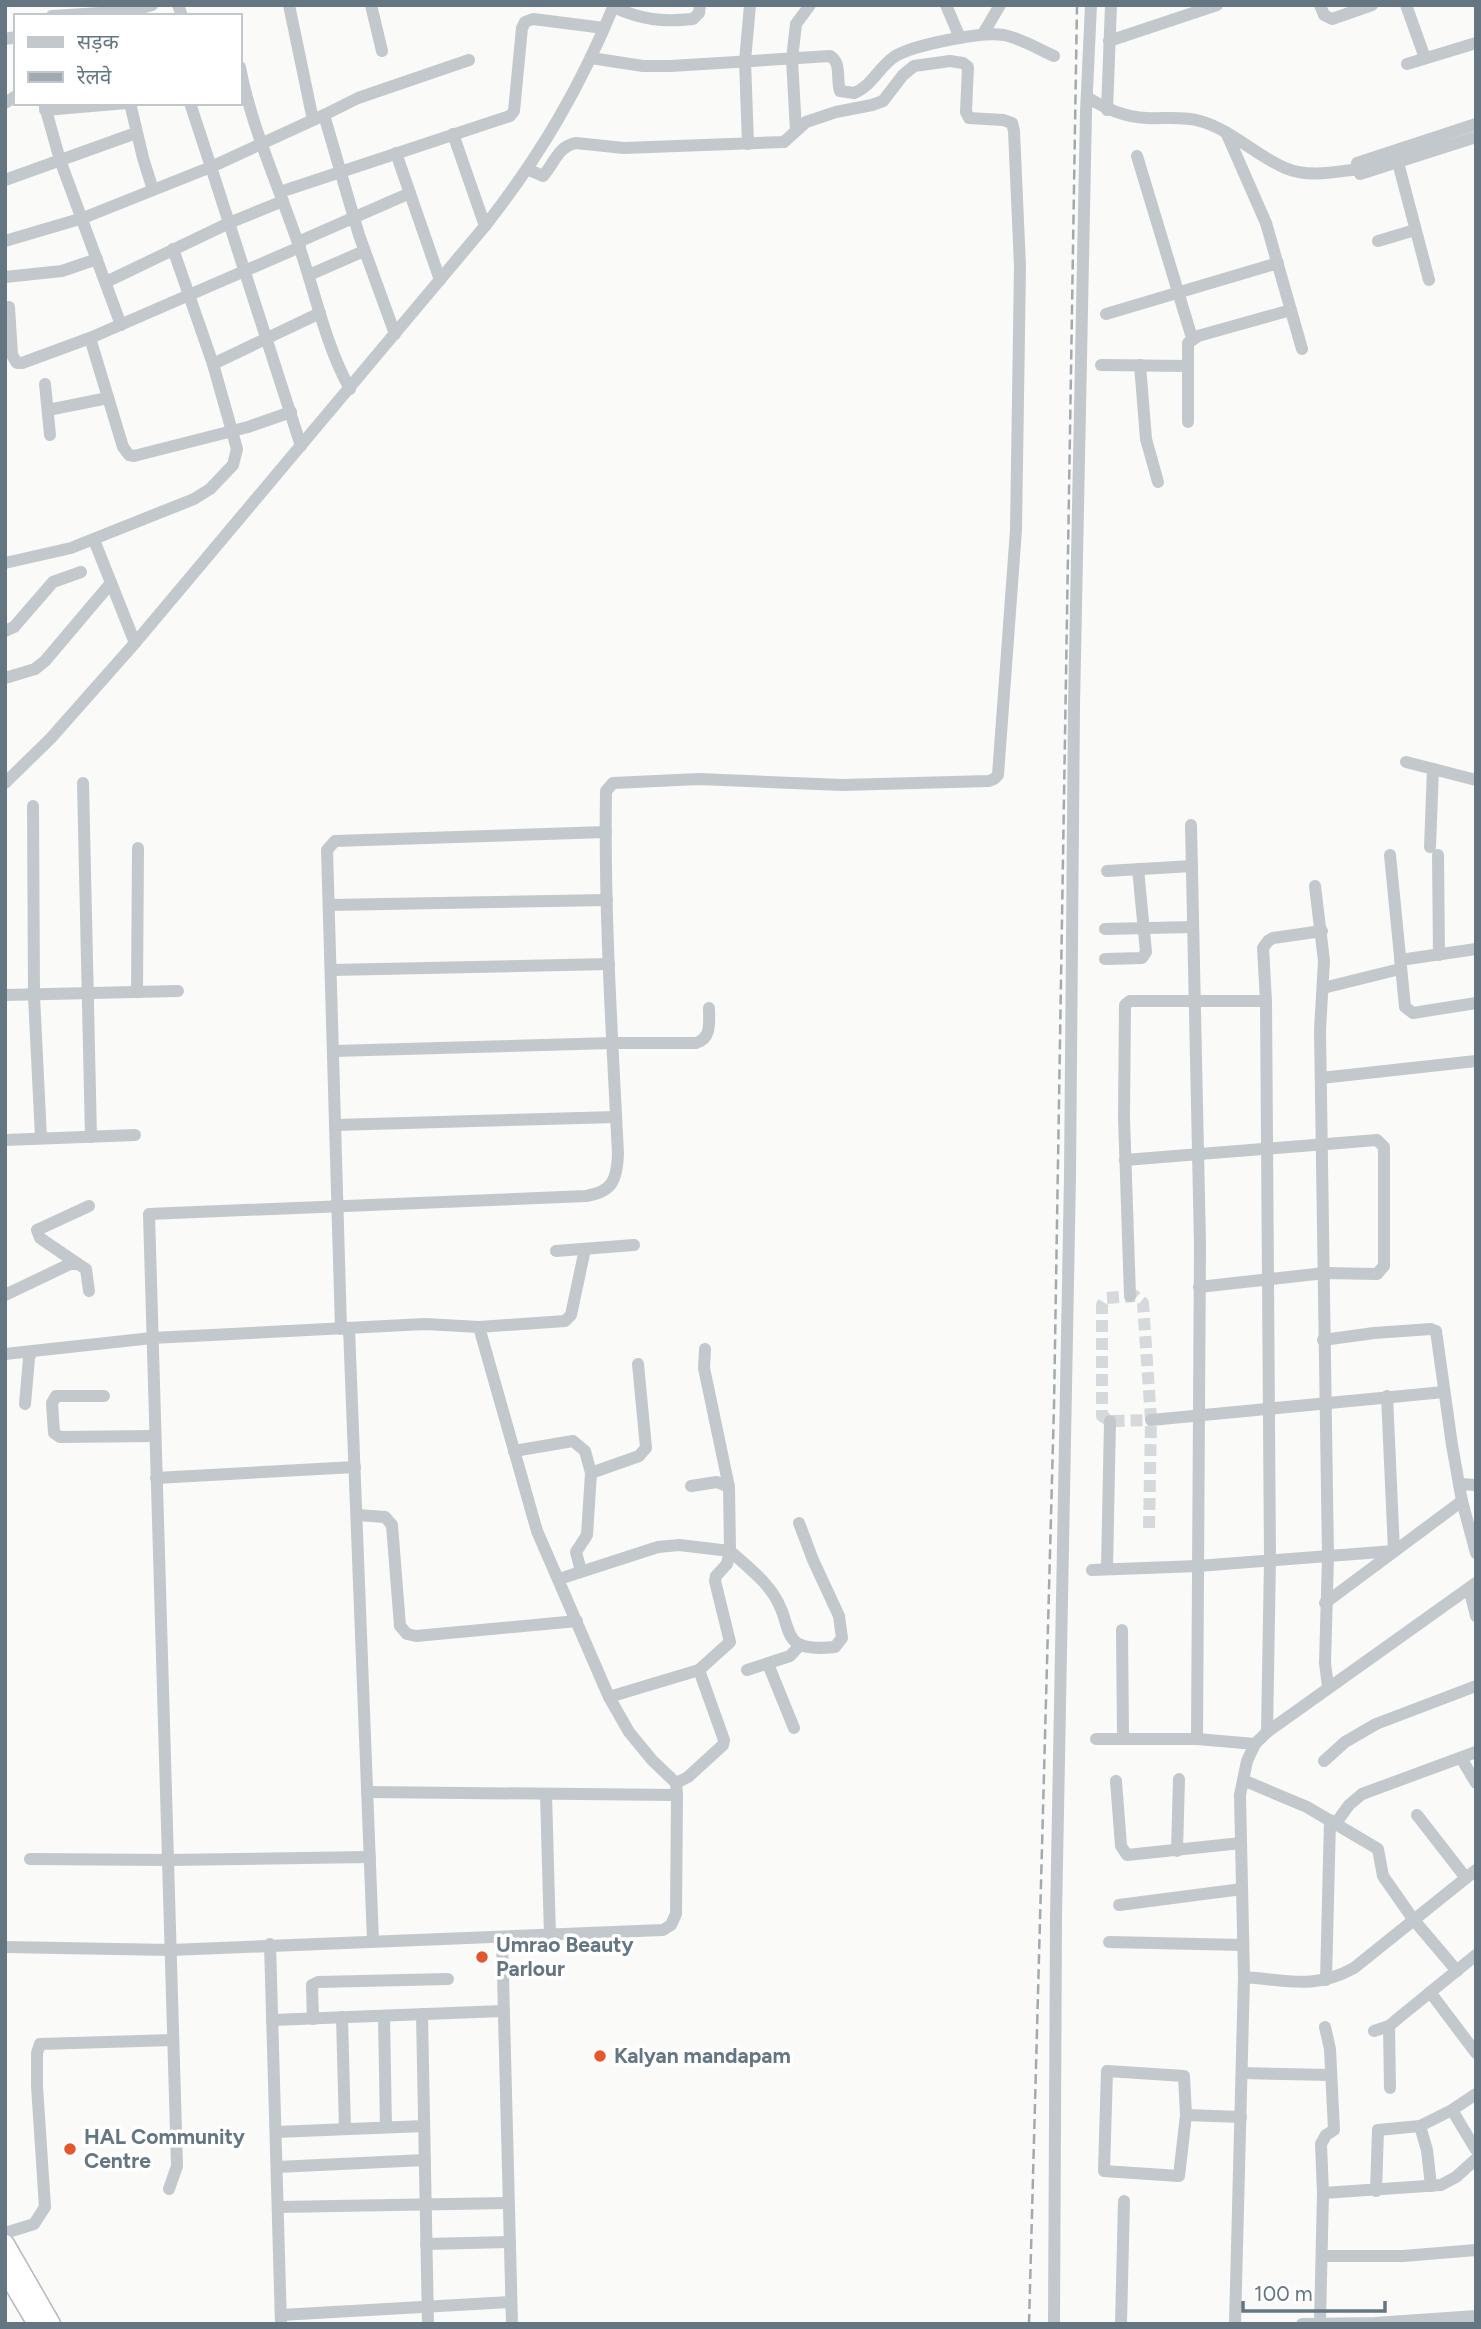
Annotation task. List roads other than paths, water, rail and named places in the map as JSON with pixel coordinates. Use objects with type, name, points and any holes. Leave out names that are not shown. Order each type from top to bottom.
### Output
[{"type":"highway","points":[[5,2244],[51,2324]]},
{"type":"highway","points":[[5,2270],[37,2324]]},
{"type":"street","points":[[69,14],[100,9],[138,10],[152,5]]},
{"type":"street","points":[[289,5],[318,117],[341,171],[364,251],[395,334]]},
{"type":"street","points":[[371,5],[382,51]]},
{"type":"street","points":[[5,783],[51,738],[135,643],[485,226],[527,169],[564,111],[613,6],[647,20],[662,21],[693,19],[699,13],[700,5]]},
{"type":"street","points":[[748,144],[745,61],[750,5]]},
{"type":"street","points":[[796,131],[792,59],[796,24],[810,5]]},
{"type":"street","points":[[946,5],[960,38]]},
{"type":"street","points":[[983,34],[1000,5]]},
{"type":"street","points":[[1054,2324],[1056,1917],[1070,1190],[1074,706],[1091,5]]},
{"type":"street","points":[[1107,110],[1111,5]]},
{"type":"street","points":[[1110,41],[1180,11],[1217,5]]},
{"type":"street","points":[[1320,5],[1324,15],[1332,19],[1371,5]]},
{"type":"street","points":[[1406,5],[1424,58]]},
{"type":"street","points":[[106,282],[281,196],[341,171],[505,118],[513,111],[522,28],[525,22],[533,19],[604,28]]},
{"type":"street","points":[[591,58],[643,66],[833,58],[837,65],[840,91],[854,93],[901,53],[960,38],[1003,34],[1054,56]]},
{"type":"street","points":[[1407,64],[1476,43]]},
{"type":"street","points":[[5,241],[83,218],[211,167],[358,99],[469,60]]},
{"type":"street","points":[[169,2189],[177,2166],[149,1214],[597,1194],[613,1182],[618,1172],[609,964],[606,790],[613,783],[699,779],[767,780],[819,785],[989,781],[994,779],[999,768],[1016,530],[1020,266],[1014,127],[1012,123],[1003,120],[969,118],[966,112],[968,67],[964,63],[950,61],[914,66],[878,104],[829,114],[806,122],[784,142],[624,148],[576,143],[560,152],[543,176],[527,169]]},
{"type":"street","points":[[242,77],[248,106],[299,245],[332,351],[350,389]]},
{"type":"street","points":[[1087,97],[1107,110],[1126,116],[1199,120],[1226,132],[1284,168],[1304,173],[1359,169],[1360,174],[1396,156],[1476,124]]},
{"type":"street","points":[[73,105],[45,106],[60,160],[121,325]]},
{"type":"street","points":[[129,105],[153,190]]},
{"type":"street","points":[[191,105],[301,446]]},
{"type":"street","points":[[1226,132],[1266,223],[1302,349]]},
{"type":"street","points":[[5,180],[136,133]]},
{"type":"street","points":[[453,134],[485,226]]},
{"type":"street","points":[[1396,156],[1476,137]]},
{"type":"street","points":[[396,153],[440,280]]},
{"type":"street","points":[[1137,156],[1192,338]]},
{"type":"street","points":[[1396,156],[1429,280]]},
{"type":"street","points":[[9,307],[12,355],[17,363],[22,363],[121,325],[410,193]]},
{"type":"street","points":[[1378,241],[1415,230]]},
{"type":"street","points":[[5,563],[45,555],[94,540],[194,499],[210,489],[233,465],[237,449],[213,364],[173,249]]},
{"type":"street","points":[[309,275],[364,251]]},
{"type":"street","points":[[5,277],[62,271],[97,259]]},
{"type":"street","points":[[1106,314],[1278,263]]},
{"type":"street","points":[[1188,422],[1186,349],[1192,338],[1291,310]]},
{"type":"street","points":[[213,364],[320,313]]},
{"type":"street","points":[[90,338],[123,447],[129,455],[232,432],[291,412]]},
{"type":"street","points":[[1101,365],[1187,366]]},
{"type":"street","points":[[1140,365],[1146,439],[1158,482]]},
{"type":"street","points":[[45,384],[50,435]]},
{"type":"street","points":[[48,410],[108,398]]},
{"type":"street","points":[[94,540],[135,643]]},
{"type":"street","points":[[5,631],[15,627],[53,582],[81,572]]},
{"type":"street","points":[[5,678],[35,669],[45,661],[111,583]]},
{"type":"street","points":[[1406,762],[1476,780]]},
{"type":"street","points":[[1433,769],[1438,955]]},
{"type":"street","points":[[83,783],[91,1137]]},
{"type":"street","points":[[33,806],[34,996],[41,1138]]},
{"type":"street","points":[[1191,825],[1199,1154],[1197,1739]]},
{"type":"street","points":[[373,1941],[355,1467],[337,1206],[327,850],[335,841],[606,832]]},
{"type":"street","points":[[137,992],[138,848]]},
{"type":"street","points":[[1390,855],[1405,1007],[1412,1013],[1476,1003]]},
{"type":"street","points":[[1107,872],[1192,866]]},
{"type":"street","points":[[1105,959],[1145,956],[1138,869]]},
{"type":"street","points":[[1315,886],[1324,961],[1320,1030],[1324,1145],[1323,1340],[1328,1687]]},
{"type":"street","points":[[329,905],[607,900]]},
{"type":"street","points":[[1105,929],[1193,927]]},
{"type":"street","points":[[1267,1732],[1270,1560],[1266,1001],[1263,948],[1268,941],[1322,931]]},
{"type":"street","points":[[1323,988],[1438,955],[1476,949]]},
{"type":"street","points":[[332,970],[609,964]]},
{"type":"street","points":[[5,996],[178,991]]},
{"type":"street","points":[[1130,1296],[1125,1160],[1125,1005],[1130,1001],[1266,1001]]},
{"type":"street","points":[[334,1051],[701,1041],[708,1033],[709,1008]]},
{"type":"street","points":[[1321,1078],[1476,1061]]},
{"type":"street","points":[[335,1125],[617,1117]]},
{"type":"street","points":[[5,1140],[135,1135]]},
{"type":"street","points":[[1125,1160],[1377,1140],[1384,1147],[1384,1266],[1377,1274],[1325,1273],[1199,1287]]},
{"type":"street","points":[[89,1206],[37,1230],[40,1238],[86,1269],[89,1291]]},
{"type":"street","points":[[556,1251],[634,1245]]},
{"type":"street","points":[[5,1354],[152,1338],[425,1324],[480,1327],[565,1321],[570,1315],[585,1249]]},
{"type":"street","points":[[5,1295],[70,1264],[78,1264]]},
{"type":"street","points":[[5,1947],[171,1950],[270,1944],[658,1931],[671,1925],[676,1914],[677,1789],[629,1731],[609,1697],[537,1531],[480,1327]]},
{"type":"street","points":[[1323,1340],[1386,1332],[1436,1331],[1462,1501],[1476,1553]]},
{"type":"street","points":[[609,1697],[699,1670],[730,1642],[715,1581],[727,1564],[730,1551],[729,1487],[704,1368],[705,1349]]},
{"type":"street","points":[[25,1404],[32,1351]]},
{"type":"street","points":[[591,1473],[639,1456],[646,1448],[638,1364]]},
{"type":"street","points":[[1151,1420],[1444,1392]]},
{"type":"street","points":[[104,1396],[56,1396],[52,1403],[54,1433],[60,1437],[155,1436]]},
{"type":"street","points":[[1387,1396],[1394,1551]]},
{"type":"street","points":[[1107,1569],[1110,1421]]},
{"type":"street","points":[[514,1451],[573,1441],[585,1451],[591,1473],[587,1535],[576,1552],[581,1571]]},
{"type":"street","points":[[156,1478],[355,1467]]},
{"type":"street","points":[[691,1486],[716,1482],[729,1487]]},
{"type":"street","points":[[1459,1484],[1476,1485]]},
{"type":"street","points":[[1325,1603],[1462,1501]]},
{"type":"street","points":[[357,1515],[385,1517],[393,1525],[400,1626],[407,1634],[416,1636],[577,1621]]},
{"type":"street","points":[[559,1579],[657,1547],[679,1545],[730,1551],[771,1591],[779,1603],[789,1634],[800,1645],[835,1647],[842,1638],[839,1616],[799,1523]]},
{"type":"street","points":[[1092,1570],[1198,1566],[1394,1551]]},
{"type":"street","points":[[1235,2324],[1244,1977],[1240,1795],[1247,1760],[1255,1744],[1267,1732],[1472,1586],[1476,1616]]},
{"type":"street","points":[[1122,1630],[1123,1738]]},
{"type":"street","points":[[747,1671],[790,1656],[800,1645]]},
{"type":"street","points":[[768,1664],[794,1728]]},
{"type":"street","points":[[367,1793],[546,1794],[677,1789],[723,1745],[724,1740],[699,1670]]},
{"type":"street","points":[[1324,1761],[1345,1742],[1376,1724],[1476,1686]]},
{"type":"street","points":[[1096,1739],[1197,1739],[1255,1744]]},
{"type":"street","points":[[1326,1980],[1333,1822],[1362,1794],[1476,1752]]},
{"type":"street","points":[[1461,1758],[1476,1783]]},
{"type":"street","points":[[1177,1851],[1179,1779]]},
{"type":"street","points":[[1243,1780],[1276,1793],[1333,1822],[1378,1849],[1383,1876],[1413,1919],[1457,1970]]},
{"type":"street","points":[[1116,1781],[1121,1846],[1124,1853],[1132,1856],[1241,1843]]},
{"type":"street","points":[[546,1794],[550,1936]]},
{"type":"street","points":[[1244,1977],[1316,1983],[1336,1978],[1354,1968],[1471,1874],[1417,1815]]},
{"type":"street","points":[[30,1859],[370,1857]]},
{"type":"street","points":[[1119,1905],[1242,1889]]},
{"type":"street","points":[[502,1938],[512,2324]]},
{"type":"street","points":[[1109,1942],[1243,1945]]},
{"type":"street","points":[[270,1944],[281,2319],[359,2318],[428,2308],[511,2302]]},
{"type":"street","points":[[1374,2031],[1389,2026],[1476,1955]]},
{"type":"street","points":[[313,2018],[311,1991],[313,1985],[318,1982],[448,1979]]},
{"type":"street","points":[[1430,1992],[1473,2043]]},
{"type":"street","points":[[272,2020],[503,2011]]},
{"type":"street","points":[[422,2014],[428,2324]]},
{"type":"street","points":[[384,2016],[386,2127]]},
{"type":"street","points":[[342,2017],[345,2129]]},
{"type":"street","points":[[1389,2026],[1390,2088]]},
{"type":"street","points":[[1320,2323],[1323,2193],[1321,2144],[1326,2135],[1334,2130],[1330,2049],[1325,2027]]},
{"type":"street","points":[[5,2233],[34,2224],[45,2207],[37,2086],[37,2053],[40,2044],[173,2040]]},
{"type":"street","points":[[1107,2071],[1184,2076],[1186,2115],[1179,2176],[1104,2171],[1107,2071]]},
{"type":"street","points":[[1242,2073],[1331,2075]]},
{"type":"street","points":[[1376,2191],[1377,2130],[1420,2126],[1476,2094]]},
{"type":"street","points":[[1452,2110],[1476,2150]]},
{"type":"street","points":[[1186,2115],[1241,2117]]},
{"type":"street","points":[[276,2132],[424,2126]]},
{"type":"street","points":[[1420,2126],[1427,2150],[1431,2186]]},
{"type":"street","points":[[1323,2193],[1376,2191],[1447,2183],[1476,2159]]},
{"type":"street","points":[[277,2167],[425,2160]]},
{"type":"street","points":[[1121,2324],[1124,2201]]},
{"type":"street","points":[[278,2207],[508,2203]]},
{"type":"street","points":[[426,2244],[510,2242]]},
{"type":"street","points":[[1322,2256],[1403,2256],[1476,2250]]},
{"type":"street","points":[[1302,2324],[1375,2323],[1476,2316]]},
{"type":"tunnel","points":[[1149,1528],[1151,1420],[1143,1303],[1135,1296],[1106,1298],[1102,1305],[1102,1416],[1110,1421],[1151,1420]]},
{"type":"railway","points":[[1029,2324],[1054,1406],[1077,5]]},
{"type":"place","name":"Umrao Beauty Parlour","points":[[482,1957]]},
{"type":"place","name":"Kalyan mandapam","points":[[600,2056]]},
{"type":"place","name":"HAL Community Centre","points":[[70,2149]]}]
